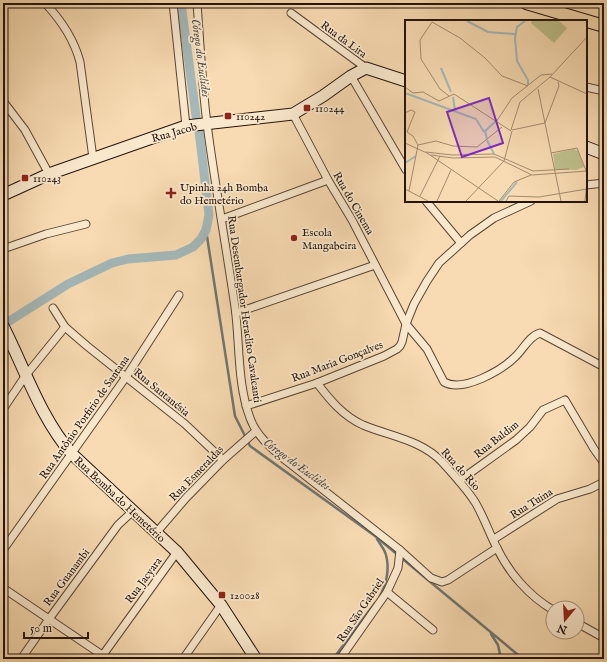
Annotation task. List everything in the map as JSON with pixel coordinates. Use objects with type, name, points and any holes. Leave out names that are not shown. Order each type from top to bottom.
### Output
[{"type":"main road","points":[[526,3],[584,20]]},
{"type":"main road","points":[[587,21],[604,26]]},
{"type":"street","points":[[45,3],[62,22],[77,51],[80,62],[94,158]]},
{"type":"street","points":[[173,3],[186,126]]},
{"type":"street","name":"Rua Desembargador Heraclito Cavalcanti","points":[[197,3],[207,123],[236,313],[241,376],[246,406],[253,433],[380,535],[400,554]]},
{"type":"street","name":"Rua da Lira","points":[[291,13],[366,68]]},
{"type":"street","points":[[366,68],[405,81]]},
{"type":"street","name":"Rua Jacob","points":[[3,195],[49,174],[186,126],[293,114],[323,96],[351,76],[366,68]]},
{"type":"street","points":[[351,76],[405,168]]},
{"type":"street","points":[[587,87],[604,91]]},
{"type":"street","points":[[3,101],[25,130],[49,174]]},
{"type":"street","name":"Rua do Cinema","points":[[293,114],[328,180],[352,220],[406,324],[433,359],[441,379],[447,384],[458,385],[474,382],[504,367],[534,336],[540,333],[604,366]]},
{"type":"street","points":[[587,147],[604,154]]},
{"type":"street","points":[[222,218],[328,180]]},
{"type":"street","points":[[587,185],[604,183]]},
{"type":"street","points":[[427,202],[461,243]]},
{"type":"street","name":"Rua Maria Gonçalves","points":[[246,406],[317,383],[384,356],[396,349],[402,342],[406,324],[414,304],[427,280],[439,263],[461,243],[494,218],[529,202]]},
{"type":"street","points":[[3,249],[46,234],[86,224]]},
{"type":"street","points":[[236,313],[375,265]]},
{"type":"street","name":"Rua Antônio Porfirio de Santana","points":[[3,550],[126,377],[179,295]]},
{"type":"street","name":"Rua Santanésia","points":[[53,308],[66,327],[87,346],[185,424],[223,460]]},
{"type":"street","points":[[3,409],[26,375],[66,327]]},
{"type":"street","name":"Rua Bomba do Hemetério","points":[[5,332],[38,402],[60,440],[72,454],[177,552],[221,605],[256,659]]},
{"type":"street","name":"Rua do Rio","points":[[317,383],[330,401],[342,412],[362,424],[426,448],[441,460],[474,500],[497,548],[511,572],[533,596],[545,604]]},
{"type":"street","name":"Rua Baldim","points":[[459,481],[516,440],[530,427],[543,410],[565,400],[604,463]]},
{"type":"street","name":"Rua Esmeraldas","points":[[156,534],[186,498],[223,460],[253,433]]},
{"type":"street","name":"Rua Tuina","points":[[494,539],[556,499],[590,489],[604,482]]},
{"type":"street","name":"Rua Guanambi","points":[[21,659],[48,619],[118,525],[133,511]]},
{"type":"street","points":[[400,554],[431,578],[442,582],[448,580],[497,548]]},
{"type":"street","name":"Rua Jacyara","points":[[104,658],[177,552]]},
{"type":"street","name":"Rua São Gabriel","points":[[340,659],[387,592],[398,568],[400,554]]},
{"type":"street","points":[[3,588],[104,658]]},
{"type":"street","points":[[387,592],[433,630]]},
{"type":"street","points":[[183,659],[221,605]]},
{"type":"street","points":[[585,628],[604,638]]},
{"type":"waterway","name":"Córego do Euclides","points":[[181,3],[196,116]]},
{"type":"waterway","points":[[3,325],[68,284],[112,263],[128,259],[176,255],[193,247],[201,239],[206,230],[209,215],[199,131]]},
{"type":"waterway","name":"Córego do Euclides","points":[[206,230],[235,416],[250,446],[375,536],[523,659]]},
{"type":"waterway","points":[[377,539],[384,549],[388,566],[384,588],[379,598]]},
{"type":"waterway","points":[[333,659],[375,603]]},
{"type":"waterway","points":[[491,634],[498,645],[501,659]]},
{"type":"place","name":"110244","points":[[307,108]]},
{"type":"place","name":"110242","points":[[228,116]]},
{"type":"place","name":"110243","points":[[25,178]]},
{"type":"place","name":"Upinha 24h Bomba do Hemetério","points":[[171,193]]},
{"type":"place","name":"Escola Mangabeira","points":[[294,238]]},
{"type":"place","name":"120028","points":[[222,595]]}]
